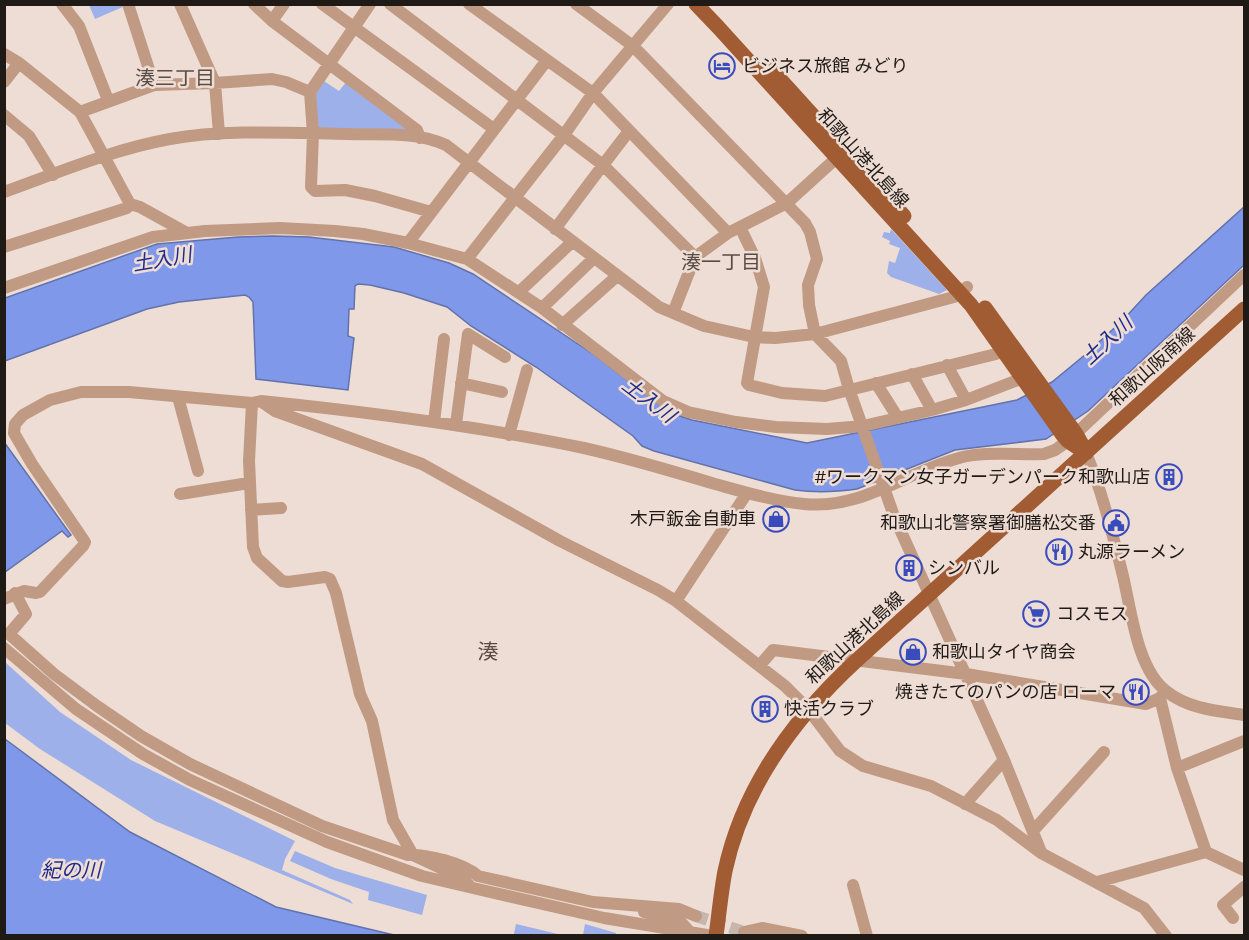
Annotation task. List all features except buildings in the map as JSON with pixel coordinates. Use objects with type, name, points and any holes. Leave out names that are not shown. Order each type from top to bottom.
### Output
[{"type":"main road","name":"和歌山港北島線","points":[[696,4],[841,154]]},
{"type":"main road","name":"和歌山港北島線","points":[[711,4],[841,154],[1005,334],[1030,382]]},
{"type":"main road","name":"和歌山港北島線","points":[[715,936],[725,872],[737,829],[757,784],[778,749],[808,709],[857,660],[1086,453],[1003,350],[964,290]]},
{"type":"main road","name":"和歌山阪南線","points":[[1086,453],[1245,309]]},
{"type":"street","points":[[62,4],[79,26],[108,100]]},
{"type":"street","points":[[128,4],[154,85]]},
{"type":"street","points":[[180,4],[215,83],[219,134]]},
{"type":"street","points":[[254,4],[272,21],[417,129],[420,138]]},
{"type":"street","points":[[272,21],[284,4]]},
{"type":"street","points":[[322,4],[494,129]]},
{"type":"street","points":[[370,4],[310,92],[313,134],[311,187],[315,191],[345,190],[375,196],[431,212]]},
{"type":"street","points":[[390,4],[603,165],[695,257]]},
{"type":"street","points":[[469,4],[593,93],[734,230],[755,258],[765,287],[754,337],[747,383],[749,385],[782,393],[825,396],[996,354],[1003,350]]},
{"type":"street","points":[[576,4],[633,46],[787,203],[810,232],[817,259],[808,285],[809,305],[815,334],[841,362],[883,486],[1004,760],[1041,853]]},
{"type":"street","points":[[467,259],[564,135],[593,93],[668,4]]},
{"type":"street","points":[[4,54],[19,63],[80,112],[130,204],[140,207],[187,233]]},
{"type":"street","points":[[408,243],[547,60]]},
{"type":"street","points":[[4,82],[19,63]]},
{"type":"street","points":[[80,112],[154,85],[272,79],[310,92]]},
{"type":"street","points":[[4,115],[29,136],[53,175]]},
{"type":"street","points":[[555,229],[629,130]]},
{"type":"street","points":[[4,192],[169,139],[219,134],[405,135],[436,140],[446,145],[659,307],[704,326],[754,337],[775,338],[815,334],[954,297],[964,290]]},
{"type":"street","points":[[673,313],[695,257],[734,230],[787,203],[841,154]]},
{"type":"street","points":[[4,247],[127,208],[130,204]]},
{"type":"street","points":[[4,288],[153,237],[280,228],[363,234],[467,259],[542,308],[663,401],[688,412],[735,422],[776,427],[863,428],[1030,382]]},
{"type":"street","points":[[519,292],[572,242]]},
{"type":"street","points":[[542,308],[593,259]]},
{"type":"street","points":[[10,596],[40,592],[84,546],[84,538],[32,464],[14,432],[15,424],[23,415],[50,400],[65,395],[81,392],[129,393],[256,402],[350,410],[456,424],[585,448],[747,493],[803,504],[822,505],[861,497],[955,458],[974,455],[1044,454],[1055,450],[1069,434],[1245,275]]},
{"type":"street","points":[[562,325],[616,276]]},
{"type":"street","points":[[456,424],[468,334],[505,357]]},
{"type":"street","points":[[434,422],[444,339]]},
{"type":"street","points":[[947,365],[966,400]]},
{"type":"street","points":[[509,435],[527,370]]},
{"type":"street","points":[[912,374],[932,410]]},
{"type":"street","points":[[461,383],[502,392]]},
{"type":"street","points":[[876,383],[898,418]]},
{"type":"street","points":[[178,397],[198,471]]},
{"type":"street","points":[[256,402],[249,483],[252,548],[257,558],[282,580],[288,582],[325,577],[330,579],[360,694],[372,721],[393,820],[413,855],[462,878],[473,888]]},
{"type":"street","points":[[256,402],[422,464],[560,541],[676,601],[785,686],[808,709],[840,751],[863,766],[931,786],[997,820],[1041,853],[1144,908],[1166,936]]},
{"type":"street","points":[[1086,453],[1094,471],[1143,658],[1162,695],[1177,768],[1206,852]]},
{"type":"street","points":[[180,494],[249,483]]},
{"type":"street","points":[[676,601],[747,493]]},
{"type":"street","points":[[251,510],[281,508]]},
{"type":"street","points":[[10,596],[26,614],[9,634],[54,674],[141,736],[190,764],[322,826],[370,843],[408,855],[418,854],[470,868],[478,876],[522,887],[593,902],[626,906],[680,921],[689,931]]},
{"type":"street","points":[[4,648],[46,685],[106,730],[190,780],[268,817],[369,858],[422,876],[604,918],[715,936]]},
{"type":"street","points":[[760,665],[774,650],[966,674],[1146,704],[1162,695],[1207,710],[1245,715]]},
{"type":"street","points":[[1177,768],[1245,741]]},
{"type":"street","points":[[1032,831],[1104,752]]},
{"type":"street","points":[[965,804],[1004,760]]},
{"type":"street","points":[[1097,882],[1206,852],[1245,870]]},
{"type":"street","points":[[853,885],[867,936]]},
{"type":"street","points":[[1233,918],[1223,905],[1245,887]]},
{"type":"street","points":[[626,906],[638,904],[679,909],[696,916]]},
{"type":"street","points":[[744,932],[762,928],[802,936]]},
{"type":"street","points":[[758,936],[767,936]]},
{"type":"shaded area","points":[[124,4],[125,6],[95,19],[89,5]]},
{"type":"shaded area","points":[[324,81],[339,91],[347,81],[408,130],[314,128],[315,94]]},
{"type":"shaded area","points":[[891,229],[947,290],[939,294],[891,277],[887,273],[889,261],[895,263],[900,248],[889,244],[890,241],[882,237],[884,232],[890,233]]},
{"type":"shaded area","points":[[5,662],[60,712],[131,760],[295,841],[282,870],[350,900],[353,904],[155,821],[40,749],[5,723]]},
{"type":"shaded area","points":[[295,851],[335,868],[427,895],[422,915],[368,900],[369,892],[290,861]]},
{"type":"shaded area","points":[[516,924],[562,935],[514,934]]},
{"type":"shaded area","points":[[585,924],[616,933],[616,935],[583,935]]},
{"type":"water","name":"土入川","points":[[1244,207],[1244,265],[1088,411],[1046,439],[955,450],[857,489],[849,490],[818,492],[795,490],[642,446],[633,436],[536,367],[471,326],[447,307],[370,285],[355,286],[354,309],[349,309],[348,336],[354,338],[348,390],[256,379],[253,302],[245,295],[179,302],[147,309],[5,361],[5,298],[157,244],[238,237],[309,237],[394,247],[449,263],[473,274],[593,354],[665,409],[692,420],[807,443],[1017,400],[1052,382],[1086,354],[1146,295]]},
{"type":"water","points":[[4,442],[71,535],[68,537],[62,531],[5,572]]},
{"type":"water","name":"紀の川","points":[[5,739],[130,832],[276,907],[394,935],[5,935]]},
{"type":"tunnel","points":[[696,916],[744,932]]},
{"type":"place","name":"ビジネス旅館 みどり","points":[[722,66]]},
{"type":"place","name":"#ワークマン女子ガーデンパーク和歌山店","points":[[1169,477]]},
{"type":"place","name":"木戸鈑金自動車","points":[[776,519]]},
{"type":"place","name":"和歌山北警察署御膳松交番","points":[[1116,523]]},
{"type":"place","name":"丸源ラーメン","points":[[1059,552]]},
{"type":"place","name":"シンバル","points":[[909,568]]},
{"type":"place","name":"コスモス","points":[[1036,614]]},
{"type":"place","name":"和歌山タイヤ商会","points":[[913,652]]},
{"type":"place","name":"焼きたてのパンの店 ローマ","points":[[1136,692]]},
{"type":"place","name":"快活クラブ","points":[[765,709]]},
{"type":"district","name":"湊三丁目","points":[[175,78]]},
{"type":"district","name":"湊一丁目","points":[[721,262]]},
{"type":"district","name":"湊","points":[[488,652]]}]
